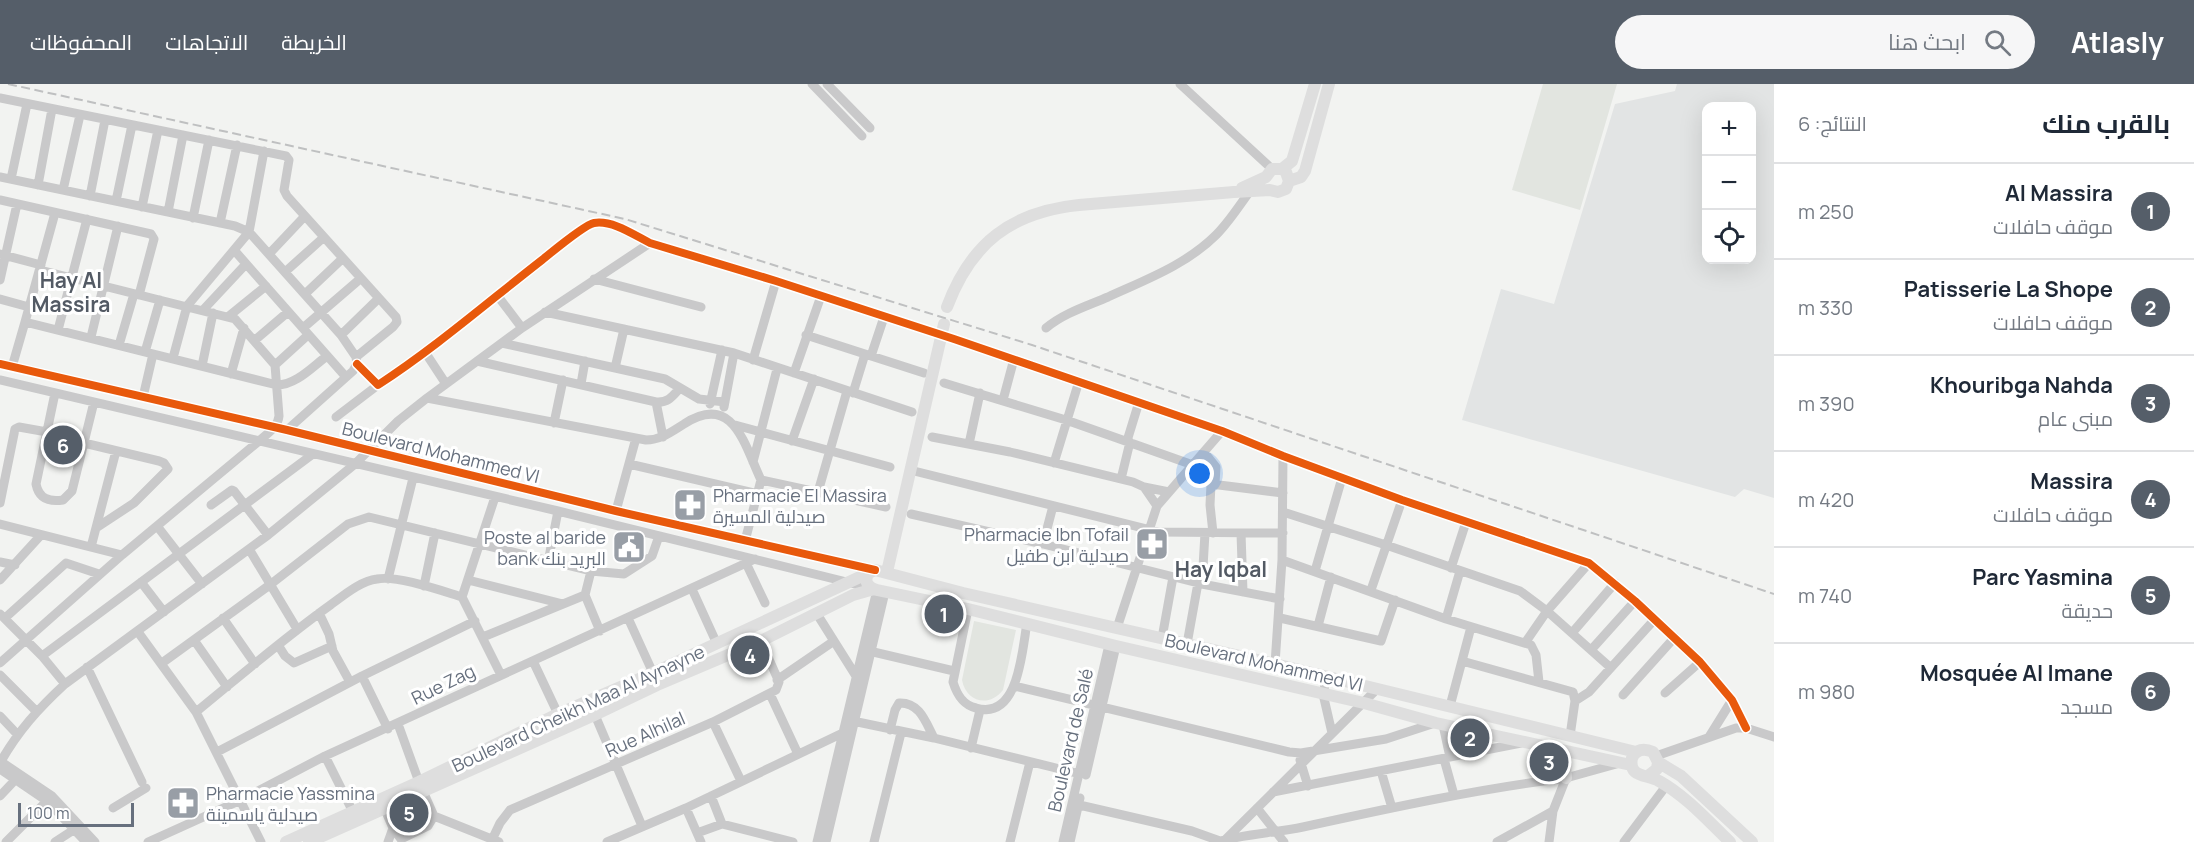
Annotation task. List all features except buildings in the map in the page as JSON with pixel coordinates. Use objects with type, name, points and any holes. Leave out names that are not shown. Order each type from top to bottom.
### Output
[{"type":"main road","points":[[1234,192],[1292,161],[1315,84]]},
{"type":"main road","points":[[1289,181],[1301,177],[1329,84]]},
{"type":"main road","points":[[1299,141],[1312,145]]},
{"type":"main road","points":[[947,307],[954,288],[976,253],[1004,228],[1030,215],[1059,207],[1286,189],[1289,181],[1286,172],[1273,172]]},
{"type":"main road","points":[[1270,190],[1267,186],[1273,172]]},
{"type":"main road","points":[[880,572],[894,578],[895,584],[892,590],[879,590],[866,581],[880,572],[910,470],[944,324]]},
{"type":"main road","name":"Boulevard Cheikh Maa Al Aynayne","points":[[309,842],[421,787],[558,714],[850,582],[880,572]]},
{"type":"main road","name":"Boulevard Mohammed VI","points":[[880,572],[1327,676],[1570,736],[1630,760]]},
{"type":"main road","name":"Boulevard Cheikh Maa Al Aynayne","points":[[421,787],[595,715],[657,685],[761,641],[854,595],[879,590]]},
{"type":"main road","name":"Boulevard Mohammed VI","points":[[879,590],[969,609],[1112,646],[1364,703],[1439,724],[1564,752],[1630,760]]},
{"type":"main road","points":[[1730,842],[1666,786],[1648,776],[1637,774],[1630,760],[1647,749],[1681,776],[1752,842]]},
{"type":"main road","points":[[1564,752],[1566,778]]},
{"type":"main road","points":[[1648,776],[1657,769],[1657,759]]},
{"type":"main road","name":"Boulevard Cheikh Maa Al Aynayne","points":[[286,842],[353,812],[383,805]]},
{"type":"street","points":[[812,84],[862,136]]},
{"type":"street","points":[[827,84],[870,128]]},
{"type":"street","points":[[1180,84],[1273,172]]},
{"type":"street","points":[[0,100],[282,154],[288,158],[284,189],[287,196],[396,318],[397,322],[357,360],[345,377],[287,430]]},
{"type":"street","points":[[11,179],[27,104]]},
{"type":"street","points":[[38,184],[52,109]]},
{"type":"street","points":[[63,190],[80,115]]},
{"type":"street","points":[[90,195],[105,120]]},
{"type":"street","points":[[116,201],[132,125]]},
{"type":"street","points":[[142,207],[158,130]]},
{"type":"street","points":[[168,212],[183,135]]},
{"type":"street","points":[[193,218],[209,140]]},
{"type":"street","points":[[220,223],[237,145]]},
{"type":"street","points":[[173,358],[187,306],[249,232],[264,151]]},
{"type":"street","points":[[0,177],[220,223],[249,232],[341,335],[378,386]]},
{"type":"street","points":[[1046,328],[1061,318],[1161,273],[1181,261],[1215,236],[1231,219],[1250,191]]},
{"type":"street","points":[[0,200],[154,236],[119,345]]},
{"type":"street","points":[[0,280],[3,255],[17,204]]},
{"type":"street","points":[[12,367],[56,213]]},
{"type":"street","points":[[268,254],[304,217]]},
{"type":"street","points":[[58,330],[87,219]]},
{"type":"street","points":[[336,417],[591,224],[604,224],[622,228],[650,243],[1004,353],[1014,359],[1222,430],[1282,456],[1401,500],[1589,563],[1616,583],[1700,662],[1732,700],[1746,728]]},
{"type":"street","points":[[91,337],[118,226]]},
{"type":"street","points":[[285,272],[323,237]]},
{"type":"street","points":[[0,763],[17,734],[36,711],[65,684],[268,534],[355,464],[398,421],[427,398],[545,312],[650,243]]},
{"type":"street","points":[[234,250],[345,377]]},
{"type":"street","points":[[0,663],[99,574],[260,441],[279,422],[274,365],[235,319],[70,278],[3,255]]},
{"type":"street","points":[[305,294],[342,259]]},
{"type":"street","points":[[203,310],[246,264]]},
{"type":"street","points":[[274,365],[320,313],[360,279]]},
{"type":"street","points":[[594,279],[701,307]]},
{"type":"street","points":[[753,360],[776,281]]},
{"type":"street","points":[[229,316],[266,286]]},
{"type":"street","points":[[497,295],[522,328]]},
{"type":"street","points":[[794,373],[821,297]]},
{"type":"street","points":[[0,299],[29,307]]},
{"type":"street","points":[[341,335],[378,299]]},
{"type":"street","points":[[143,398],[160,300]]},
{"type":"street","points":[[255,340],[288,312]]},
{"type":"street","points":[[545,312],[734,353],[912,412]]},
{"type":"street","points":[[202,366],[213,313]]},
{"type":"street","points":[[818,492],[829,451],[850,392],[885,317]]},
{"type":"street","points":[[25,322],[277,385],[293,381],[327,356]]},
{"type":"street","points":[[231,374],[244,328]]},
{"type":"street","points":[[615,368],[624,329]]},
{"type":"street","points":[[807,335],[924,373]]},
{"type":"street","points":[[502,343],[665,379],[699,399],[725,402]]},
{"type":"street","points":[[709,412],[722,350]]},
{"type":"street","points":[[424,352],[446,384]]},
{"type":"street","points":[[723,415],[734,353]]},
{"type":"street","points":[[1003,400],[1014,359]]},
{"type":"street","points":[[477,361],[656,402],[670,400],[680,388]]},
{"type":"street","points":[[581,384],[585,361]]},
{"type":"street","name":"Boulevard Mohammed VI","points":[[0,364],[880,572]]},
{"type":"street","points":[[753,462],[777,369]]},
{"type":"street","points":[[792,441],[814,379]]},
{"type":"street","name":"Boulevard Mohammed VI","points":[[0,380],[558,511],[750,561],[771,562],[879,590]]},
{"type":"street","points":[[554,423],[563,380]]},
{"type":"street","points":[[1054,462],[1079,381]]},
{"type":"street","points":[[944,383],[1066,420],[1193,465]]},
{"type":"street","points":[[55,393],[36,484],[40,496],[47,500],[63,500],[72,491],[94,402]]},
{"type":"street","points":[[969,444],[980,393]]},
{"type":"street","points":[[427,398],[656,440],[698,415],[709,412],[723,415],[735,425],[890,467]]},
{"type":"street","points":[[656,402],[663,437]]},
{"type":"street","points":[[1121,479],[1139,402]]},
{"type":"street","points":[[735,425],[761,480],[745,541]]},
{"type":"street","points":[[0,503],[15,429],[19,427],[47,432]]},
{"type":"street","points":[[1117,628],[1157,506],[1222,430]]},
{"type":"street","points":[[932,437],[1054,462],[1169,492]]},
{"type":"street","points":[[616,511],[636,438]]},
{"type":"street","points":[[84,443],[164,463],[168,469],[134,503],[96,528]]},
{"type":"street","points":[[91,547],[116,451]]},
{"type":"street","points":[[1204,452],[1216,467],[1215,484]]},
{"type":"street","points":[[42,657],[246,506],[313,453]]},
{"type":"street","points":[[1275,664],[1280,618],[1283,533],[1282,456]]},
{"type":"street","points":[[629,464],[758,494]]},
{"type":"street","points":[[910,470],[1171,533],[1283,533]]},
{"type":"street","points":[[388,579],[413,478]]},
{"type":"street","points":[[1315,571],[1342,478]]},
{"type":"street","points":[[761,480],[886,507]]},
{"type":"street","points":[[1187,644],[1209,533],[1211,484],[1283,493]]},
{"type":"street","points":[[506,500],[511,485]]},
{"type":"street","points":[[1144,487],[1157,506]]},
{"type":"street","points":[[211,505],[232,490],[268,534]]},
{"type":"street","points":[[462,597],[495,497]]},
{"type":"street","points":[[1371,590],[1401,500]]},
{"type":"street","points":[[1043,544],[1053,506]]},
{"type":"street","points":[[548,562],[558,511]]},
{"type":"street","points":[[1283,512],[1520,591],[1547,611],[1611,668]]},
{"type":"street","points":[[911,514],[1173,577],[1280,599]]},
{"type":"street","points":[[162,663],[271,584],[348,524],[369,517],[548,562],[591,571],[624,574],[652,556],[659,536]]},
{"type":"street","points":[[1446,619],[1466,522]]},
{"type":"street","points":[[0,524],[122,555]]},
{"type":"street","points":[[157,526],[202,584]]},
{"type":"street","points":[[698,546],[702,531]]},
{"type":"street","points":[[424,586],[435,533]]},
{"type":"street","points":[[1241,533],[1243,592]]},
{"type":"street","points":[[0,580],[41,535]]},
{"type":"street","points":[[771,562],[774,548]]},
{"type":"street","points":[[249,549],[297,629]]},
{"type":"street","points":[[1282,560],[1371,590],[1446,619],[1531,645],[1536,655],[1539,682]]},
{"type":"street","points":[[750,561],[765,603]]},
{"type":"street","name":"Rue Zag","points":[[148,842],[241,800],[325,756],[750,561]]},
{"type":"street","points":[[0,562],[15,565]]},
{"type":"street","points":[[65,684],[26,639],[2,616],[66,563],[99,574]]},
{"type":"street","points":[[1525,643],[1547,611],[1589,563]]},
{"type":"street","points":[[591,571],[585,595],[600,630]]},
{"type":"street","points":[[1162,638],[1173,577]]},
{"type":"street","points":[[1318,626],[1331,577]]},
{"type":"street","points":[[196,712],[297,629],[364,583],[377,579],[424,586],[462,597],[501,675]]},
{"type":"street","points":[[468,580],[563,604]]},
{"type":"street","points":[[141,582],[164,612]]},
{"type":"street","points":[[1572,633],[1616,583]]},
{"type":"street","points":[[692,589],[717,644]]},
{"type":"street","points":[[817,842],[867,650],[879,590]]},
{"type":"street","points":[[483,637],[585,595]]},
{"type":"street","points":[[1280,618],[1381,641],[1395,600]]},
{"type":"street","points":[[1591,650],[1635,601]]},
{"type":"street","points":[[969,609],[953,682],[962,700],[980,710],[989,710],[1005,701],[1014,686],[1027,623]]},
{"type":"street","points":[[319,613],[350,682]]},
{"type":"street","points":[[817,614],[856,676]]},
{"type":"street","points":[[223,618],[255,664]]},
{"type":"street","points":[[628,618],[653,673]]},
{"type":"street","points":[[1575,701],[1588,692],[1655,619]]},
{"type":"street","points":[[217,752],[350,682],[475,621]]},
{"type":"street","points":[[1450,706],[1471,627]]},
{"type":"street","points":[[138,632],[196,712],[261,842]]},
{"type":"street","points":[[1623,695],[1675,638]]},
{"type":"street","points":[[194,640],[227,687]]},
{"type":"street","points":[[761,641],[777,680],[778,687],[770,694],[798,754]]},
{"type":"street","points":[[777,680],[834,641]]},
{"type":"street","points":[[278,645],[285,656],[294,663],[332,646]]},
{"type":"street","name":"Boulevard de Salé","points":[[1062,842],[1075,805],[1112,646]]},
{"type":"street","points":[[867,650],[954,671]]},
{"type":"street","points":[[826,842],[856,676],[867,650]]},
{"type":"street","points":[[533,661],[558,714]]},
{"type":"street","points":[[1462,661],[1573,692],[1575,701],[1570,736]]},
{"type":"street","points":[[1665,693],[1700,662]]},
{"type":"street","points":[[87,667],[144,785],[113,808]]},
{"type":"street","points":[[0,675],[36,711]]},
{"type":"street","points":[[362,676],[388,729]]},
{"type":"street","points":[[1327,676],[1323,694],[1332,733]]},
{"type":"street","points":[[1014,686],[1289,752],[1301,753],[1386,739],[1439,724],[1454,795]]},
{"type":"street","points":[[1222,841],[1377,688]]},
{"type":"street","name":"Rue Alhilal","points":[[492,841],[500,823],[510,810],[617,765],[770,694]]},
{"type":"street","points":[[1709,737],[1732,700]]},
{"type":"street","points":[[890,730],[895,710],[899,703],[905,703],[918,710],[934,738]]},
{"type":"street","name":"Boulevard de Salé","points":[[1070,842],[1080,774],[1099,706]]},
{"type":"street","points":[[971,748],[980,710]]},
{"type":"street","points":[[595,715],[642,826]]},
{"type":"street","points":[[0,716],[17,734]]},
{"type":"street","points":[[713,722],[741,781]]},
{"type":"street","points":[[398,724],[433,816],[492,841]]},
{"type":"street","points":[[608,842],[686,808],[798,754],[848,726],[890,730],[934,738],[1080,774]]},
{"type":"street","points":[[1657,759],[1726,730],[1746,728],[1774,737]]},
{"type":"street","points":[[874,842],[901,733]]},
{"type":"street","points":[[1273,792],[1524,742]]},
{"type":"street","points":[[1301,753],[1300,765],[1308,786]]},
{"type":"street","points":[[325,756],[353,812]]},
{"type":"street","points":[[1075,805],[1192,831],[1222,841],[1454,795],[1566,778],[1630,760]]},
{"type":"street","points":[[1010,842],[1030,762]]},
{"type":"street","points":[[0,763],[16,779],[50,799],[86,842]]},
{"type":"street","points":[[0,763],[50,799],[95,842]]},
{"type":"street","points":[[1381,771],[1392,808]]},
{"type":"street","points":[[1549,842],[1553,811],[1566,778]]},
{"type":"street","points":[[0,795],[16,779]]},
{"type":"street","points":[[1624,842],[1666,786]]},
{"type":"street","points":[[711,796],[722,824]]},
{"type":"street","points":[[6,842],[50,799]]},
{"type":"street","points":[[383,805],[400,840],[433,816]]},
{"type":"street","points":[[686,808],[699,837],[722,824],[793,842]]},
{"type":"street","points":[[1257,808],[1284,842]]},
{"type":"street","points":[[1497,842],[1553,811]]},
{"type":"street","points":[[388,842],[393,828]]},
{"type":"street","points":[[55,842],[75,829]]},
{"type":"street","points":[[1515,842],[1516,832]]},
{"type":"shaded area","points":[[1543,84],[1617,84],[1580,210],[1512,190]]},
{"type":"shaded area","points":[[1677,84],[1774,84],[1774,498],[1744,489],[1735,497],[1462,420],[1501,289],[1554,304],[1615,104],[1675,91]]},
{"type":"shaded area","points":[[974,621],[1016,630],[1003,690],[997,696],[985,701],[973,698],[964,687],[962,680]]},
{"type":"shaded area","points":[[417,799],[425,816],[401,827],[393,810]]},
{"type":"railway","points":[[8,84],[625,219],[1032,345],[1774,594]]},
{"type":"cycle path","points":[[357,364],[378,385],[441,340],[576,233],[594,223],[609,224],[650,243],[954,339],[1222,431],[1402,500],[1589,563],[1635,601],[1700,662],[1732,700],[1746,728]]},
{"type":"cycle path","points":[[0,364],[287,430],[616,511],[875,570]]},
{"type":"place","name":"Mosquée Al Imane","points":[[63,445]]},
{"type":"place","name":"Pharmacie El Massira صيدلية المسيرة","points":[[690,505]]},
{"type":"place","name":"Pharmacie Ibn Tofail صيدلية ابن طفيل","points":[[1152,544]]},
{"type":"place","name":"Poste al baride bank البريد بنك","points":[[629,547]]},
{"type":"place","name":"Al Massira","points":[[944,614]]},
{"type":"place","name":"Massira","points":[[750,655]]},
{"type":"place","name":"Patisserie La Shope","points":[[1470,738]]},
{"type":"place","name":"Khouribga Nahda","points":[[1549,762]]},
{"type":"place","name":"Pharmacie Yassmina صيدلية ياسمينة","points":[[183,803]]},
{"type":"place","name":"Parc Yasmina","points":[[409,813]]},
{"type":"district","name":"Hay Al Massira","points":[[71,292]]},
{"type":"district","name":"Hay Iqbal","points":[[1221,569]]}]
